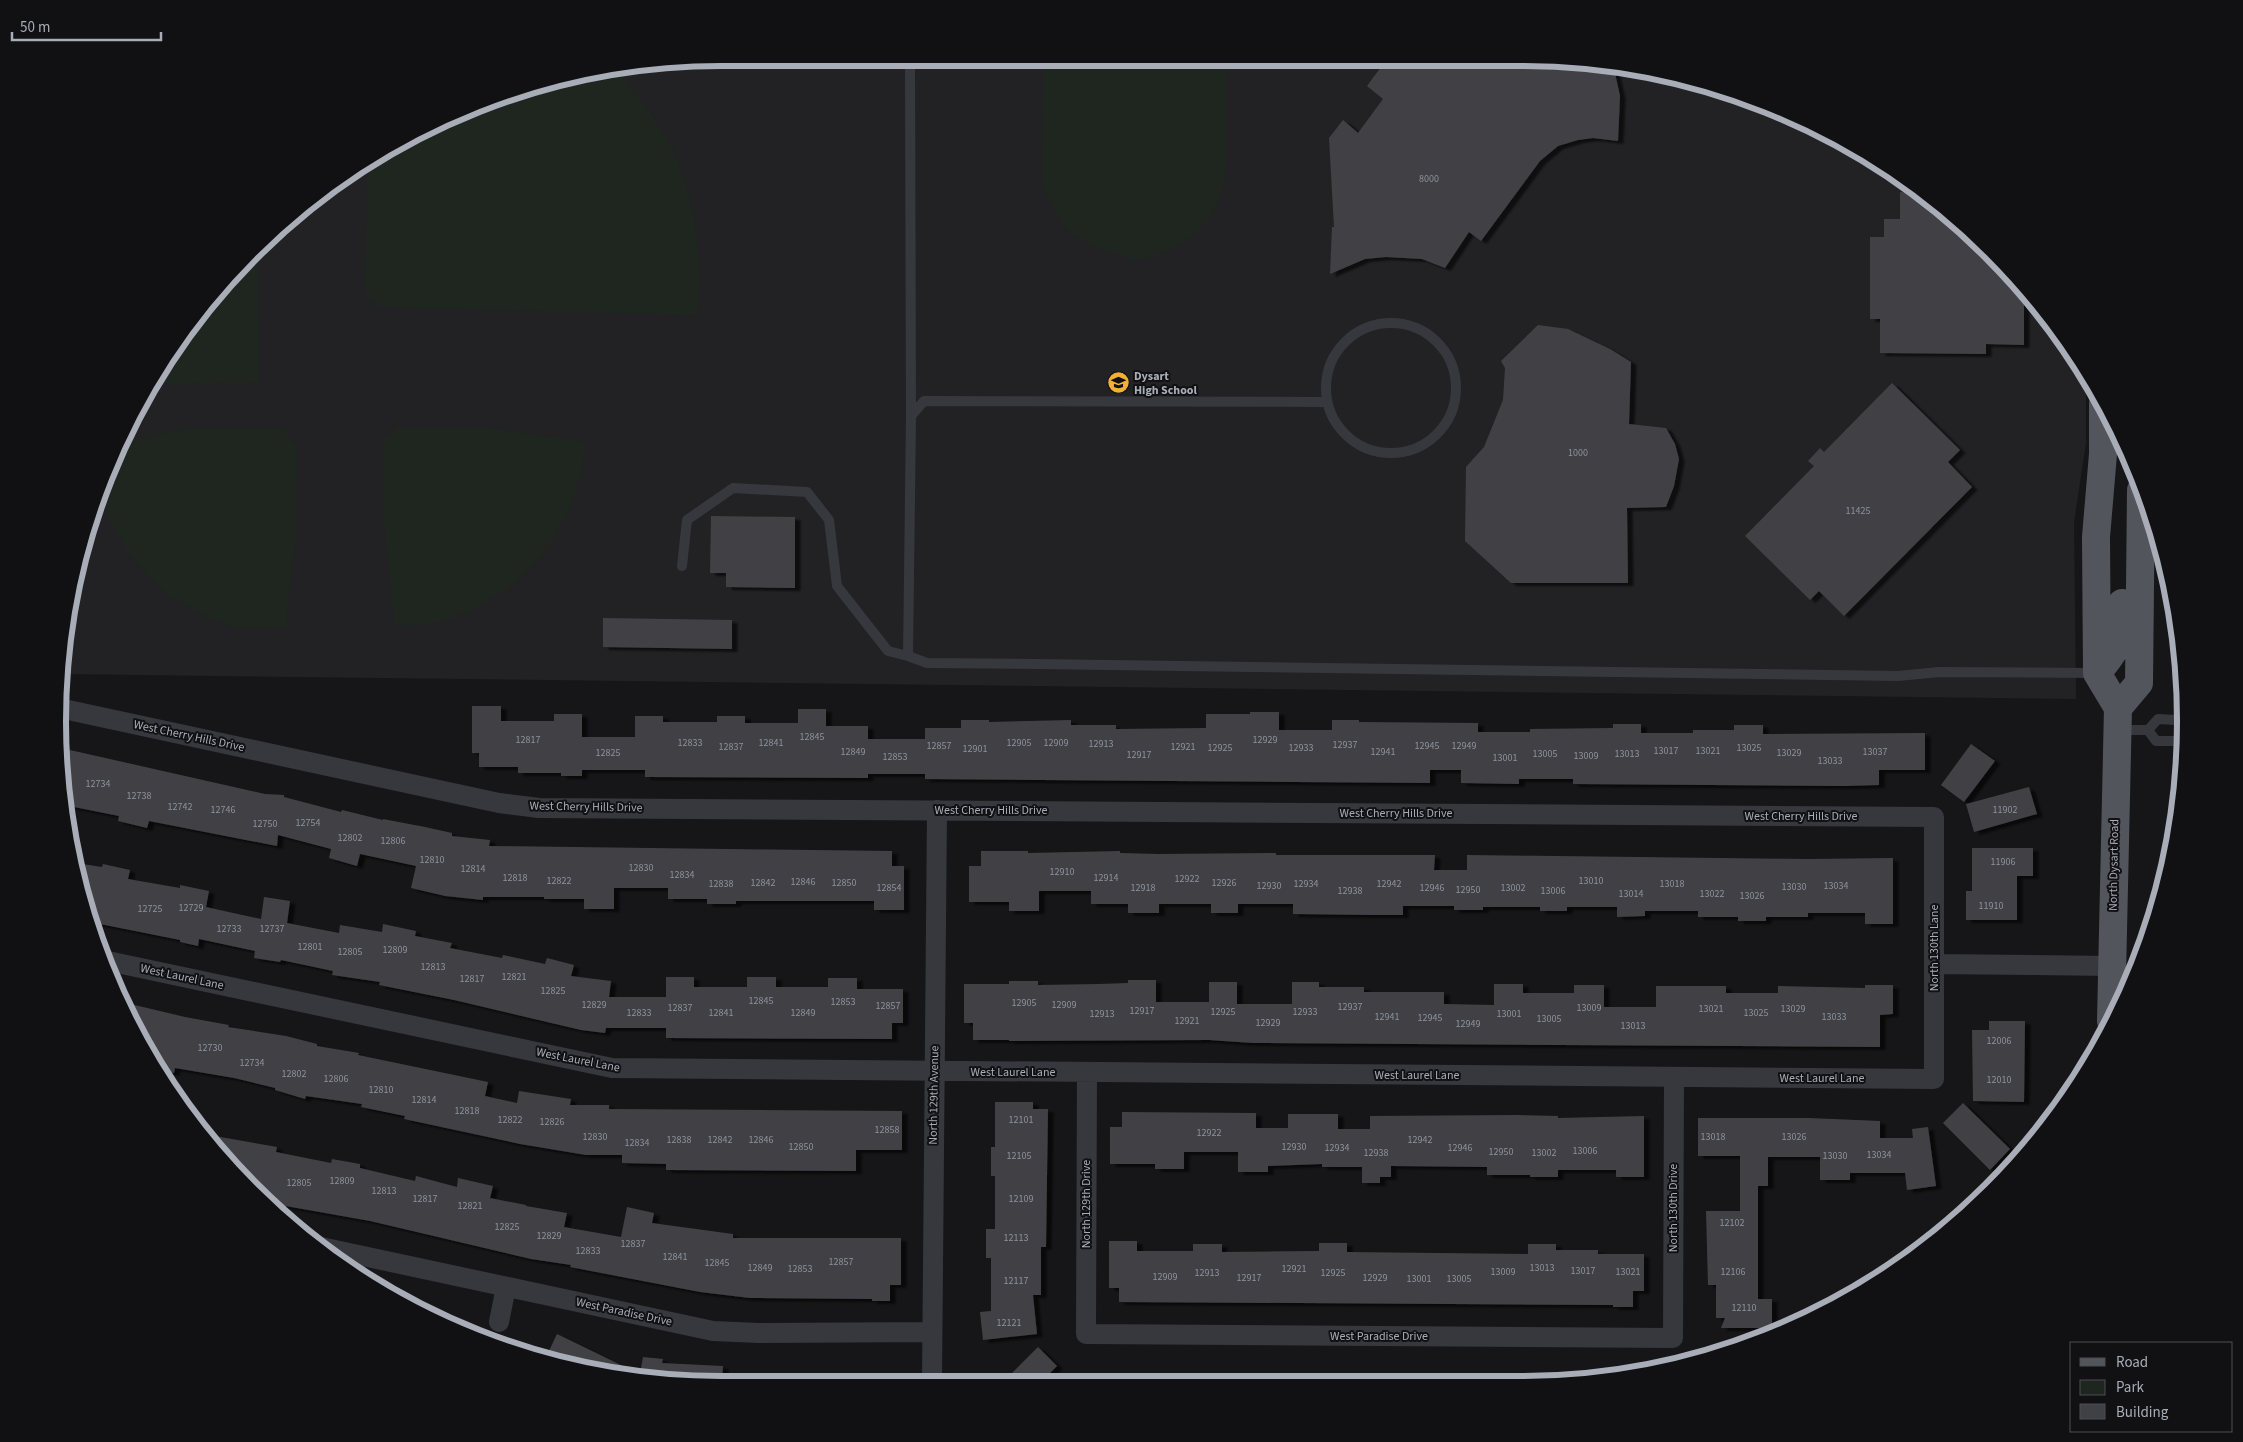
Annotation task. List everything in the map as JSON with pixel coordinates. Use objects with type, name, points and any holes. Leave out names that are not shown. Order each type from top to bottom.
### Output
[{"type":"main road","points":[[2103,420],[2103,454],[2096,537],[2096,673],[2118,719]]},
{"type":"main road","points":[[2118,719],[2139,684],[2141,508]]},
{"type":"main road","points":[[2096,673],[2116,650],[2121,637],[2123,593],[2141,566]]},
{"type":"main road","name":"North Dysart Road","points":[[2111,1006],[2118,719]]},
{"type":"street","name":"West Cherry Hills Drive","points":[[67,710],[499,803],[539,808],[1934,817]]},
{"type":"street","name":"North 129th Avenue","points":[[932,1376],[937,810]]},
{"type":"street","name":"North 130th Lane","points":[[1934,817],[1934,1079]]},
{"type":"street","name":"West Laurel Lane","points":[[112,962],[612,1068],[1934,1079]]},
{"type":"street","points":[[1934,964],[2112,966]]},
{"type":"street","name":"North 129th Drive","points":[[1086,1334],[1087,1073]]},
{"type":"street","name":"North 130th Drive","points":[[1673,1338],[1674,1077]]},
{"type":"street","name":"West Paradise Drive","points":[[336,1250],[713,1330],[759,1333],[932,1332]]},
{"type":"street","points":[[499,1322],[506,1287]]},
{"type":"street","name":"West Paradise Drive","points":[[1086,1334],[1673,1338]]},
{"type":"lane","points":[[908,656],[911,416],[910,66]]},
{"type":"lane","points":[[1392,322],[1412,326],[1429,334],[1443,348],[1453,366],[1457,385],[1455,404],[1451,414],[1447,423],[1434,438],[1417,448],[1398,453],[1382,453],[1366,449],[1352,441],[1340,430],[1331,417],[1326,402],[1325,382],[1330,363],[1335,354],[1340,346],[1355,333],[1372,324],[1392,322]]},
{"type":"lane","points":[[911,416],[924,401],[1326,402]]},
{"type":"lane","points":[[682,566],[687,520],[733,488],[807,492],[829,520],[836,586],[888,651],[927,663],[1898,676],[1939,672],[2096,673]]},
{"type":"lane","points":[[2118,719],[2148,730],[2156,741],[2176,741]]},
{"type":"lane","points":[[2148,730],[2158,719],[2177,721]]},
{"type":"shaded area","name":"Dysart High School","points":[[721,66],[1522,66],[1607,72],[1650,79],[1732,101],[1773,116],[1849,154],[1921,202],[1985,258],[2014,289],[2041,322],[2086,389],[2086,443],[2074,522],[2076,699],[68,674],[79,593],[101,511],[116,470],[154,394],[202,322],[258,258],[322,202],[394,154],[470,116],[511,101],[593,79],[678,68]]},
{"type":"green space","points":[[1043,66],[1226,66],[1226,170],[1224,183],[1216,208],[1208,220],[1188,240],[1163,253],[1136,259],[1096,247],[1070,232],[1055,211],[1042,182]]},
{"type":"green space","points":[[620,75],[655,119],[678,162],[693,213],[697,240],[700,292],[697,315],[379,307],[365,295],[367,171],[431,134],[470,116],[552,89]]},
{"type":"green space","points":[[258,258],[259,383],[160,384],[202,322]]},
{"type":"green space","points":[[281,427],[297,447],[296,537],[285,628],[236,628],[215,621],[167,595],[126,550],[107,514],[104,502],[129,442],[184,429]]},
{"type":"green space","points":[[397,427],[484,427],[585,442],[581,473],[573,499],[562,524],[530,568],[509,587],[487,602],[462,615],[436,623],[394,626],[383,512],[384,439]]},
{"type":"building","points":[[1382,66],[1522,66],[1615,73],[1620,96],[1618,141],[1593,138],[1558,146],[1540,161],[1481,241],[1469,232],[1445,268],[1422,259],[1386,257],[1365,259],[1330,274],[1332,227],[1334,227],[1329,138],[1343,120],[1358,133],[1383,99],[1367,86]]},
{"type":"building","points":[[1900,192],[1908,193],[1954,229],[1985,258],[2024,301],[2024,345],[1986,344],[1986,354],[1880,353],[1880,319],[1870,319],[1870,237],[1884,237],[1884,219],[1900,219]]},
{"type":"building","points":[[1538,325],[1568,329],[1610,349],[1631,362],[1629,424],[1666,428],[1675,444],[1679,459],[1674,486],[1666,507],[1627,508],[1628,583],[1511,583],[1465,541],[1466,467],[1484,447],[1503,400],[1505,368],[1501,361]]},
{"type":"building","points":[[1892,383],[1960,450],[1948,462],[1972,487],[1844,616],[1819,591],[1810,600],[1745,536],[1814,466],[1808,461],[1820,448],[1824,452]]},
{"type":"building","points":[[711,516],[795,517],[795,588],[726,587],[726,573],[710,573]]},
{"type":"building","points":[[603,618],[732,620],[732,649],[603,647]]},
{"type":"building","points":[[472,706],[501,706],[501,721],[554,721],[554,714],[582,714],[582,737],[635,737],[635,716],[663,716],[663,722],[717,722],[717,716],[745,716],[745,723],[798,723],[798,709],[826,709],[826,726],[868,726],[868,739],[925,739],[925,728],[961,728],[961,720],[989,720],[989,722],[1071,720],[1071,725],[1116,725],[1116,729],[1206,728],[1206,714],[1250,714],[1250,712],[1279,712],[1279,730],[1332,730],[1332,720],[1478,723],[1478,732],[1530,732],[1530,729],[1613,728],[1613,724],[1641,724],[1641,733],[1693,733],[1693,730],[1734,730],[1734,725],[1763,725],[1763,734],[1925,733],[1925,770],[1879,770],[1879,785],[1845,786],[1573,784],[1573,779],[1519,779],[1519,784],[1461,783],[1461,770],[1430,770],[1430,783],[925,779],[925,774],[868,774],[868,778],[645,777],[645,770],[582,770],[582,776],[561,776],[561,773],[518,773],[518,767],[479,767],[479,753],[472,753]]},
{"type":"building","points":[[1971,744],[1995,761],[1964,802],[1941,785]]},
{"type":"building","points":[[67,749],[265,794],[284,795],[284,797],[341,812],[342,810],[383,820],[425,827],[452,833],[452,836],[490,840],[489,846],[892,851],[892,866],[904,866],[904,910],[874,910],[874,901],[736,901],[736,904],[707,904],[707,899],[668,899],[668,888],[614,888],[614,909],[584,909],[584,899],[483,897],[483,900],[445,896],[411,888],[416,866],[360,854],[357,866],[329,858],[331,849],[278,835],[277,846],[149,821],[147,828],[118,821],[119,816],[72,807]]},
{"type":"building","points":[[2029,787],[2037,814],[1974,832],[1966,804]]},
{"type":"building","points":[[1972,848],[2033,848],[2033,876],[2017,876],[2017,920],[1966,920],[1966,891],[1972,891]]},
{"type":"building","points":[[981,851],[1028,851],[1028,853],[1120,851],[1120,853],[1159,854],[1435,855],[1434,870],[1467,870],[1467,855],[1808,859],[1893,858],[1893,924],[1865,924],[1865,913],[1808,913],[1808,917],[1766,917],[1766,921],[1738,921],[1738,917],[1698,917],[1698,911],[1645,911],[1645,916],[1617,917],[1617,907],[1567,907],[1567,911],[1540,911],[1540,907],[1483,907],[1483,910],[1454,910],[1454,906],[1403,906],[1403,915],[1374,915],[1293,914],[1293,904],[1238,904],[1238,913],[1211,913],[1211,904],[1159,904],[1159,913],[1128,913],[1128,904],[1091,904],[1091,891],[1039,891],[1039,911],[1009,911],[1009,902],[969,902],[969,866],[981,866]]},
{"type":"building","points":[[83,864],[102,867],[103,864],[130,870],[128,879],[180,888],[180,885],[209,891],[206,907],[261,919],[264,897],[290,901],[287,923],[339,933],[340,925],[382,932],[383,924],[416,931],[415,936],[452,943],[450,948],[502,958],[503,955],[545,964],[547,958],[574,965],[571,976],[611,981],[609,997],[666,997],[666,977],[694,977],[694,987],[747,987],[747,977],[776,977],[776,987],[828,987],[828,978],[857,978],[857,989],[903,989],[903,1023],[892,1023],[892,1039],[666,1038],[666,1028],[606,1028],[605,1033],[581,1030],[454,1000],[379,985],[380,982],[332,975],[333,971],[281,960],[280,962],[254,958],[255,951],[199,939],[198,946],[180,942],[180,940],[99,924]]},
{"type":"building","points":[[1128,980],[1156,980],[1156,1002],[1209,1002],[1209,982],[1237,982],[1237,1004],[1292,1004],[1292,982],[1319,982],[1319,987],[1364,987],[1364,992],[1444,992],[1444,1004],[1494,1005],[1494,984],[1523,984],[1523,993],[1574,993],[1574,985],[1604,985],[1604,1007],[1656,1007],[1656,986],[1726,986],[1726,993],[1778,993],[1778,986],[1865,988],[1865,985],[1893,985],[1893,1014],[1880,1015],[1880,1047],[1253,1043],[1209,1040],[1009,1041],[973,1040],[973,1023],[964,1023],[964,984],[1009,984],[1009,981],[1038,981],[1038,985],[1099,984],[1128,983]]},
{"type":"building","points":[[131,1004],[229,1025],[228,1027],[286,1036],[317,1044],[317,1046],[359,1053],[358,1055],[488,1082],[485,1096],[517,1103],[519,1091],[571,1099],[570,1105],[609,1105],[609,1109],[902,1111],[902,1150],[856,1150],[856,1171],[666,1170],[666,1164],[622,1163],[622,1155],[586,1155],[520,1144],[404,1119],[405,1116],[361,1107],[362,1104],[306,1096],[305,1099],[275,1090],[275,1088],[234,1078],[175,1068],[174,1073],[169,1072]]},
{"type":"building","points":[[1989,1021],[2025,1021],[2024,1102],[1973,1101],[1972,1030],[1989,1030]]},
{"type":"building","points":[[995,1102],[1033,1102],[1033,1109],[1048,1109],[1046,1247],[1041,1247],[1041,1295],[1033,1295],[1037,1334],[983,1340],[980,1312],[991,1311],[991,1258],[986,1258],[986,1229],[995,1229],[995,1176],[991,1176],[991,1147],[995,1147]]},
{"type":"building","points":[[1963,1103],[2010,1149],[1990,1170],[1943,1123]]},
{"type":"building","points":[[1122,1112],[1256,1113],[1256,1128],[1288,1128],[1288,1114],[1338,1114],[1338,1129],[1370,1129],[1370,1116],[1516,1115],[1558,1116],[1558,1118],[1644,1116],[1644,1177],[1616,1177],[1616,1170],[1558,1170],[1558,1177],[1530,1177],[1530,1175],[1487,1175],[1487,1167],[1391,1166],[1391,1177],[1380,1177],[1380,1183],[1362,1183],[1362,1167],[1322,1167],[1322,1164],[1268,1166],[1268,1172],[1238,1172],[1238,1152],[1184,1152],[1184,1169],[1155,1169],[1155,1164],[1110,1164],[1110,1127],[1122,1127]]},
{"type":"building","points":[[1698,1118],[1809,1118],[1880,1121],[1880,1138],[1913,1138],[1912,1129],[1928,1127],[1936,1186],[1907,1190],[1905,1173],[1850,1173],[1850,1180],[1820,1180],[1820,1157],[1768,1157],[1768,1186],[1758,1186],[1758,1299],[1772,1299],[1772,1326],[1721,1328],[1725,1318],[1716,1318],[1716,1285],[1708,1285],[1706,1211],[1740,1211],[1740,1156],[1698,1156]]},
{"type":"building","points":[[215,1136],[277,1147],[276,1152],[331,1163],[332,1159],[360,1164],[360,1168],[415,1181],[416,1176],[457,1187],[458,1178],[493,1186],[490,1198],[567,1213],[564,1227],[621,1237],[627,1207],[654,1213],[652,1223],[733,1234],[733,1238],[901,1238],[901,1285],[890,1285],[890,1301],[872,1301],[872,1299],[750,1298],[700,1292],[570,1267],[571,1265],[531,1259],[370,1221],[281,1205],[281,1202],[276,1201],[258,1184]]},
{"type":"building","points":[[1109,1241],[1137,1241],[1137,1251],[1193,1251],[1193,1244],[1222,1244],[1222,1252],[1319,1251],[1319,1243],[1347,1243],[1347,1252],[1528,1254],[1528,1244],[1556,1244],[1556,1250],[1598,1250],[1598,1254],[1644,1254],[1644,1291],[1633,1291],[1633,1307],[1613,1307],[1613,1305],[1119,1302],[1119,1288],[1109,1288]]},
{"type":"building","points":[[557,1334],[629,1369],[593,1363],[548,1352]]},
{"type":"building","points":[[1038,1347],[1057,1366],[1047,1376],[1009,1376]]},
{"type":"building","points":[[643,1357],[663,1359],[662,1363],[723,1366],[722,1376],[641,1370]]},
{"type":"place","name":"Dysart High School","points":[[1118,383]]}]
